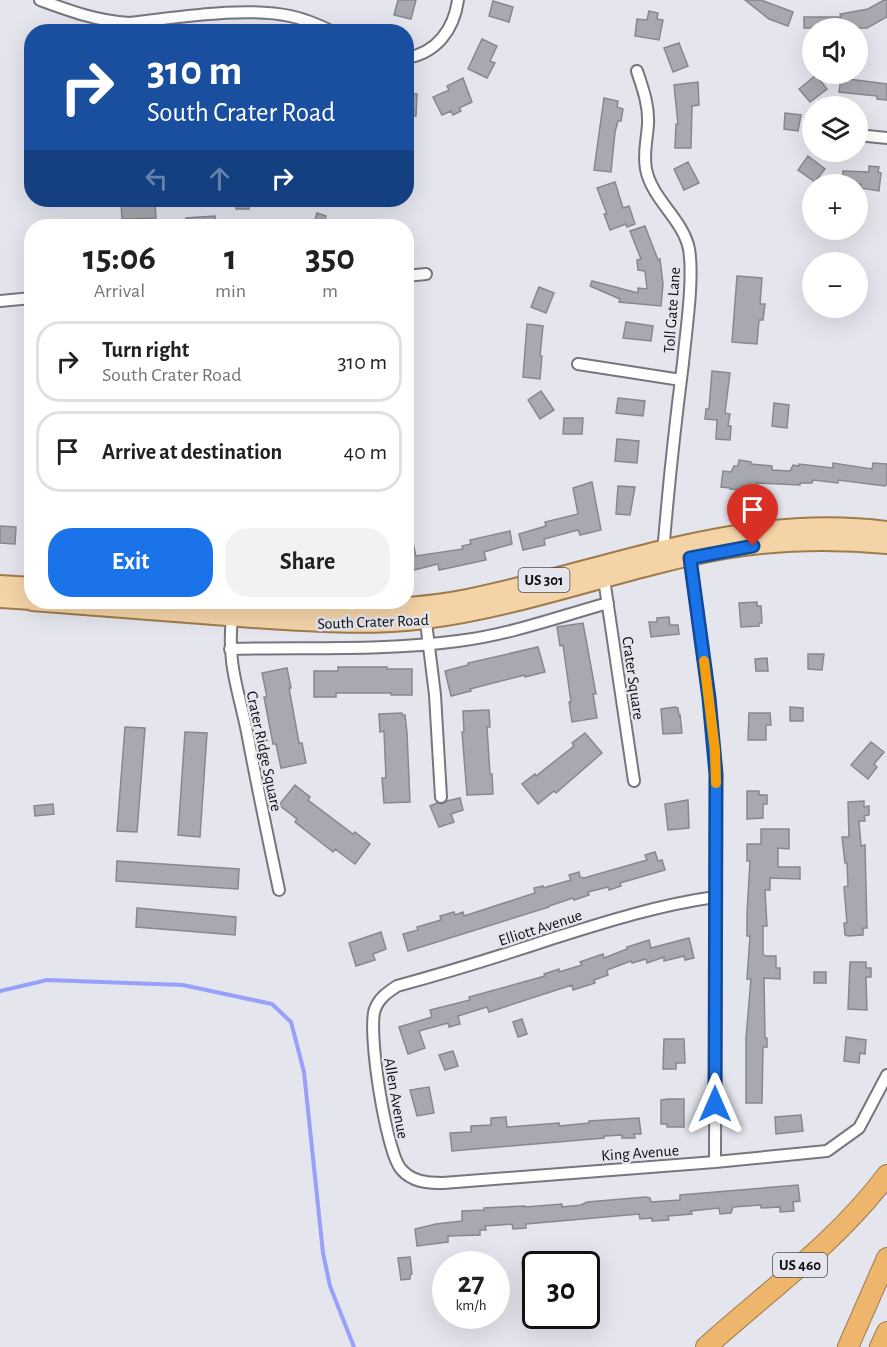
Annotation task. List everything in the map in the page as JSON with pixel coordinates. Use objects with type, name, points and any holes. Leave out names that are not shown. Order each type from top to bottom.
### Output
[{"type":"highway","name":"US 460","points":[[706,1347],[859,1210],[887,1175]]},
{"type":"highway","points":[[848,1347],[887,1258]]},
{"type":"highway","points":[[880,1347],[887,1332]]},
{"type":"main road","name":"South Crater Road","points":[[330,609],[424,612],[466,598],[689,550],[734,533],[823,526],[887,530]]},
{"type":"main road","name":"South Crater Road","points":[[689,550],[835,542],[887,546]]},
{"type":"main road","name":"South Crater Road","points":[[120,609],[349,624],[424,612],[505,605],[604,579],[663,556]]},
{"type":"main road","points":[[0,584],[24,586]]},
{"type":"main road","name":"South Crater Road","points":[[0,599],[24,601]]},
{"type":"street","points":[[40,0],[72,12],[110,22],[246,12],[290,16],[312,24]]},
{"type":"street","points":[[72,12],[76,0]]},
{"type":"street","points":[[414,55],[425,52],[445,35],[452,24],[458,0]]},
{"type":"street","name":"Toll Gate Lane","points":[[637,71],[648,110],[644,158],[646,172],[662,204],[683,234],[689,255],[687,314],[668,486],[663,556]]},
{"type":"street","points":[[868,136],[887,138]]},
{"type":"street","points":[[414,275],[426,274]]},
{"type":"street","points":[[0,301],[24,299]]},
{"type":"street","points":[[578,364],[681,380]]},
{"type":"street","points":[[689,550],[715,750],[715,1162]]},
{"type":"street","name":"Crater Square","points":[[604,579],[634,781]]},
{"type":"street","points":[[230,649],[428,645],[461,641],[608,603]]},
{"type":"street","points":[[424,612],[435,695],[441,797]]},
{"type":"street","name":"Crater Ridge Square","points":[[232,618],[230,649],[232,670],[279,890]]},
{"type":"street","name":"Elliott Avenue","points":[[380,999],[397,986],[620,917],[675,902],[715,897]]},
{"type":"street","name":"Allen Avenue","points":[[380,999],[372,1019],[372,1037],[390,1146],[394,1158],[405,1173],[415,1180],[428,1183]]},
{"type":"street","name":"King Avenue","points":[[428,1183],[715,1162],[827,1151],[859,1128],[887,1075]]},
{"type":"building","points":[[398,0],[416,0],[411,19],[394,15]]},
{"type":"building","points":[[745,0],[761,0],[793,12],[788,26],[769,19]]},
{"type":"building","points":[[887,0],[887,17],[868,27],[868,18],[804,18],[841,17],[840,14],[868,9]]},
{"type":"building","points":[[493,1],[513,7],[509,22],[489,16]]},
{"type":"building","points":[[649,11],[658,13],[657,19],[663,20],[659,40],[635,36],[637,19],[647,20]]},
{"type":"building","points":[[482,39],[497,46],[490,61],[495,63],[487,78],[468,69]]},
{"type":"building","points":[[679,43],[688,66],[673,72],[664,48]]},
{"type":"building","points":[[463,78],[472,102],[459,108],[461,111],[453,115],[451,111],[442,115],[433,97],[449,90],[447,86]]},
{"type":"building","points":[[698,82],[699,105],[692,106],[691,148],[675,148],[676,124],[678,124],[674,85]]},
{"type":"building","points":[[868,82],[887,84],[887,100],[877,99],[877,96],[839,92],[840,84],[868,84]]},
{"type":"building","points":[[805,84],[823,84],[827,89],[818,96],[805,96],[799,89]]},
{"type":"building","points":[[414,94],[417,94],[416,116],[414,116]]},
{"type":"building","points":[[604,98],[618,101],[617,107],[623,109],[621,121],[618,121],[615,132],[611,172],[594,170]]},
{"type":"building","points":[[785,113],[801,115],[798,131],[784,129]]},
{"type":"building","points":[[688,162],[699,183],[684,190],[674,169]]},
{"type":"building","points":[[804,162],[816,162],[825,169],[821,174],[804,174],[798,170]]},
{"type":"building","points":[[869,166],[879,167],[878,172],[881,173],[879,191],[868,189],[868,174],[843,174],[843,171],[869,172]]},
{"type":"building","points":[[615,182],[623,208],[629,206],[635,224],[627,227],[626,224],[610,230],[604,214],[607,214],[597,188]]},
{"type":"building","points":[[121,207],[155,207],[156,218],[122,219]]},
{"type":"building","points":[[236,207],[249,207],[249,209],[236,209]]},
{"type":"building","points":[[317,213],[326,216],[325,219],[315,219]]},
{"type":"building","points":[[215,216],[215,219],[186,219]]},
{"type":"building","points":[[645,226],[658,260],[660,259],[663,284],[661,306],[619,302],[620,299],[590,286],[592,281],[638,293],[638,288],[647,289],[645,271],[638,270],[637,260],[641,259],[630,231]]},
{"type":"building","points":[[737,276],[762,278],[760,304],[765,304],[763,320],[759,320],[757,344],[732,342]]},
{"type":"building","points":[[539,287],[554,293],[546,313],[531,307]]},
{"type":"building","points":[[626,322],[653,326],[651,341],[623,338]]},
{"type":"building","points":[[527,324],[543,326],[540,379],[523,377]]},
{"type":"building","points":[[712,371],[730,373],[725,413],[730,414],[728,426],[731,426],[730,440],[716,439],[717,420],[705,419],[706,409],[709,409]]},
{"type":"building","points":[[541,391],[554,410],[540,419],[528,400]]},
{"type":"building","points":[[618,398],[645,401],[643,416],[616,413]]},
{"type":"building","points":[[774,403],[789,405],[787,428],[772,426]]},
{"type":"building","points":[[564,418],[583,418],[582,434],[563,434]]},
{"type":"building","points":[[617,439],[639,441],[637,463],[615,461]]},
{"type":"building","points":[[739,460],[772,466],[772,470],[790,471],[793,465],[799,466],[799,464],[833,468],[833,463],[872,469],[873,463],[887,464],[887,484],[885,486],[838,480],[838,483],[813,480],[812,483],[800,483],[800,485],[757,483],[754,491],[721,487],[723,471],[731,472],[734,466],[738,466]]},
{"type":"building","points":[[592,482],[601,530],[580,535],[578,530],[544,539],[545,545],[523,550],[519,534],[546,526],[545,522],[578,514],[573,488]]},
{"type":"building","points":[[618,486],[635,487],[630,515],[616,514]]},
{"type":"building","points":[[0,526],[16,527],[15,544],[0,543]]},
{"type":"building","points":[[510,531],[512,544],[484,552],[486,560],[439,570],[438,564],[414,570],[414,547],[416,556],[463,549],[462,546],[471,544],[470,540]]},
{"type":"building","points":[[757,602],[757,606],[761,606],[762,623],[759,623],[759,626],[741,627],[739,603]]},
{"type":"building","points":[[669,617],[670,625],[678,625],[679,634],[651,637],[649,622],[657,622],[657,618]]},
{"type":"building","points":[[583,623],[596,694],[593,694],[597,718],[572,722],[563,645],[560,646],[557,627]]},
{"type":"building","points":[[538,647],[545,672],[470,689],[471,691],[451,696],[445,671],[468,665],[468,663]]},
{"type":"building","points":[[808,654],[824,654],[822,670],[808,669]]},
{"type":"building","points":[[767,658],[768,671],[756,671],[755,659]]},
{"type":"building","points":[[338,667],[412,669],[412,695],[336,693],[336,697],[314,697],[314,671],[338,671]]},
{"type":"building","points":[[287,668],[299,743],[302,743],[306,763],[281,768],[276,744],[273,744],[262,673]]},
{"type":"building","points":[[790,707],[803,708],[803,721],[790,721]]},
{"type":"building","points":[[678,708],[680,715],[682,733],[663,734],[661,709]]},
{"type":"building","points":[[489,710],[490,727],[487,727],[493,794],[467,795],[462,732],[464,732],[463,711]]},
{"type":"building","points":[[402,713],[405,715],[407,733],[410,802],[384,803],[382,778],[386,778],[384,731],[380,732],[379,714]]},
{"type":"building","points":[[749,713],[770,713],[771,725],[766,725],[766,740],[748,740]]},
{"type":"building","points":[[125,727],[145,728],[137,832],[117,831]]},
{"type":"building","points":[[185,732],[207,733],[200,837],[178,835]]},
{"type":"building","points":[[585,733],[602,753],[556,793],[554,791],[538,804],[522,784],[535,774],[536,776],[574,746],[572,743]]},
{"type":"building","points":[[871,742],[884,752],[874,764],[877,767],[868,779],[851,765]]},
{"type":"building","points":[[295,785],[310,797],[308,800],[370,844],[355,864],[335,849],[333,852],[295,822],[297,819],[279,805]]},
{"type":"building","points":[[747,791],[759,791],[759,795],[767,795],[767,804],[763,804],[763,818],[747,819]]},
{"type":"building","points":[[460,798],[463,810],[451,814],[454,822],[439,827],[430,806]]},
{"type":"building","points":[[688,800],[689,828],[668,830],[665,804]]},
{"type":"building","points":[[864,801],[864,807],[869,806],[869,815],[864,816],[865,821],[859,821],[861,846],[865,845],[867,928],[863,928],[863,935],[848,936],[845,935],[844,923],[847,923],[844,887],[848,886],[847,863],[845,863],[842,837],[849,837],[848,802]]},
{"type":"building","points":[[53,804],[54,814],[35,816],[34,806]]},
{"type":"building","points":[[761,829],[789,829],[789,849],[778,848],[778,867],[800,867],[800,879],[770,878],[770,890],[765,890],[767,926],[763,926],[763,954],[776,956],[776,968],[780,968],[780,979],[764,978],[767,1047],[763,1047],[762,1103],[746,1103],[746,1038],[751,979],[747,979],[750,936],[747,936],[747,914],[750,861],[747,861],[747,844],[761,844]]},
{"type":"building","points":[[655,852],[658,861],[662,860],[665,870],[620,883],[621,886],[609,890],[608,887],[588,892],[589,895],[574,900],[573,898],[408,951],[403,934],[441,920],[440,916],[463,912],[464,916],[535,893],[534,888],[543,886],[543,888],[571,880],[569,875],[579,872],[580,877],[584,878],[647,860],[645,855]]},
{"type":"building","points":[[117,861],[239,869],[238,889],[116,881]]},
{"type":"building","points":[[137,908],[236,917],[235,935],[136,927]]},
{"type":"building","points":[[381,932],[386,949],[373,954],[375,960],[356,966],[349,943]]},
{"type":"building","points":[[689,938],[694,958],[685,960],[684,956],[664,961],[664,957],[647,963],[646,959],[632,963],[631,961],[607,970],[608,975],[594,980],[595,983],[573,990],[572,985],[489,1012],[487,1007],[458,1016],[460,1024],[449,1027],[448,1023],[419,1031],[425,1048],[408,1054],[399,1027],[432,1017],[430,1010],[470,1000],[469,997],[545,976],[544,974],[559,969],[559,972],[582,965],[580,962],[603,954],[604,958],[649,940],[651,948]]},
{"type":"building","points":[[850,962],[866,962],[866,968],[871,968],[871,977],[866,977],[867,1010],[848,1009]]},
{"type":"building","points":[[814,972],[826,972],[826,983],[814,983]]},
{"type":"building","points":[[522,1019],[527,1034],[518,1037],[513,1022]]},
{"type":"building","points":[[846,1037],[866,1040],[865,1054],[860,1053],[859,1063],[844,1061]]},
{"type":"building","points":[[664,1039],[684,1039],[685,1063],[676,1063],[676,1069],[663,1069]]},
{"type":"building","points":[[453,1051],[458,1066],[445,1070],[439,1055]]},
{"type":"building","points":[[429,1087],[434,1113],[417,1116],[410,1090]]},
{"type":"building","points":[[684,1099],[684,1127],[667,1127],[667,1124],[661,1124],[661,1100]]},
{"type":"building","points":[[801,1115],[803,1131],[776,1134],[775,1117]]},
{"type":"building","points":[[506,1117],[507,1127],[559,1123],[559,1126],[589,1123],[589,1121],[639,1118],[641,1134],[634,1134],[635,1138],[622,1138],[622,1135],[604,1136],[604,1138],[452,1151],[450,1133],[471,1132],[471,1126],[491,1125],[491,1118]]},
{"type":"building","points":[[798,1185],[800,1201],[793,1202],[794,1211],[780,1212],[780,1207],[761,1208],[761,1205],[733,1207],[731,1213],[720,1214],[719,1208],[691,1211],[692,1214],[668,1216],[669,1220],[640,1219],[639,1214],[526,1224],[526,1228],[513,1229],[512,1224],[485,1226],[486,1230],[480,1230],[480,1235],[448,1236],[448,1242],[417,1246],[415,1229],[462,1221],[462,1211],[562,1204],[562,1207],[587,1202],[646,1197],[650,1198],[651,1202],[680,1200],[680,1195]]},
{"type":"building","points":[[410,1257],[412,1274],[410,1279],[401,1280],[398,1258]]},
{"type":"waterway","points":[[0,991],[47,980],[183,985],[272,1004],[291,1022],[304,1072],[323,1253],[330,1286],[354,1347]]},
{"type":"slow traffic","points":[[704,661],[715,750],[716,783]]},
{"type":"route","points":[[715,1104],[715,750],[690,558],[753,546]]}]
